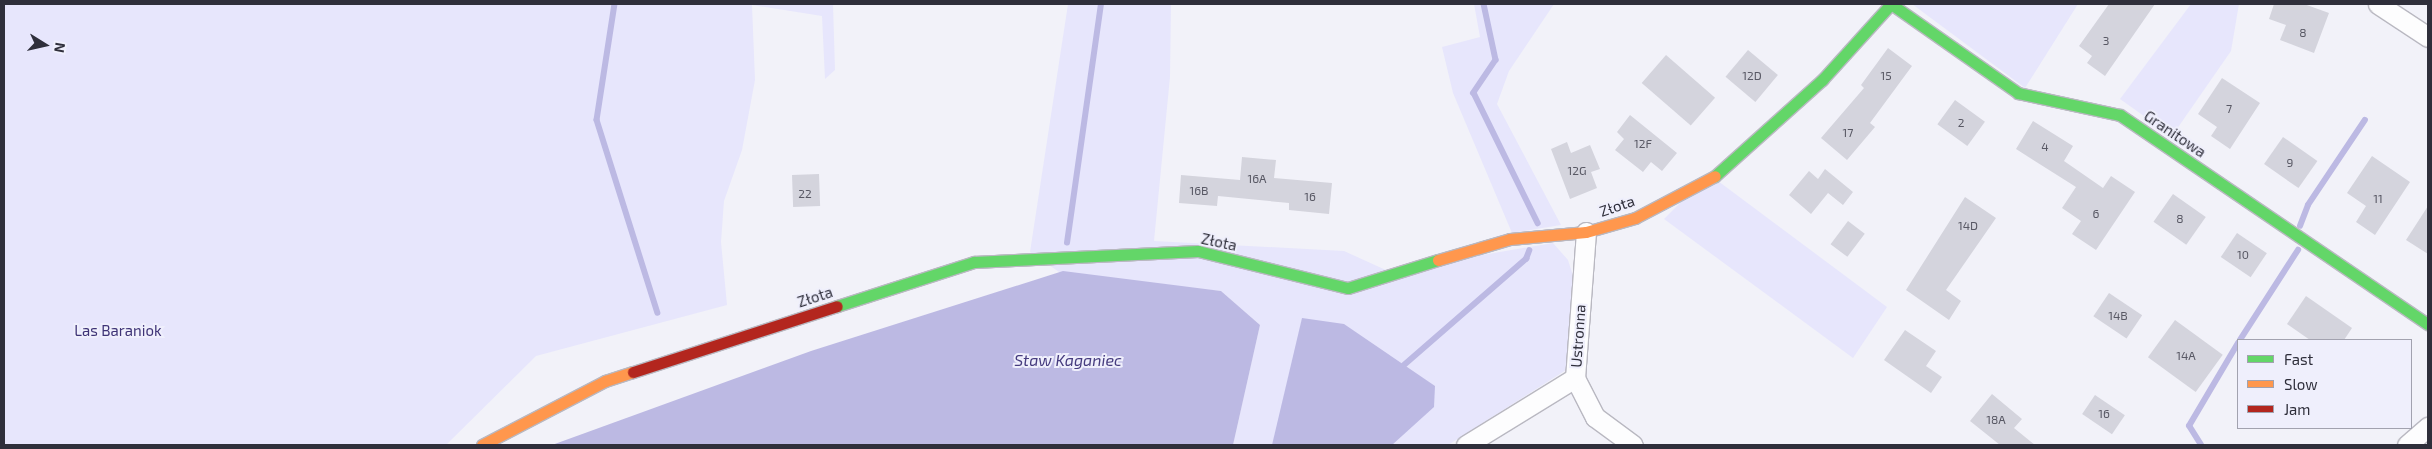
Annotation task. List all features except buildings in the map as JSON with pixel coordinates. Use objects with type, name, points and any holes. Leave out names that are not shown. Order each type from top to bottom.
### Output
[{"type":"street","name":"Złota","points":[[482,445],[605,380],[974,262],[1198,251],[1348,288],[1510,239],[1586,232],[1635,218],[1720,173],[1822,80],[1891,4]]},
{"type":"street","name":"Granitowa","points":[[1891,4],[2018,94],[2120,115],[2428,324]]},
{"type":"street","points":[[2378,4],[2428,37]]},
{"type":"street","name":"Ustronna","points":[[1586,232],[1575,378],[1595,417],[1633,445]]},
{"type":"street","points":[[1466,445],[1575,378]]},
{"type":"street","points":[[2407,445],[2428,427]]},
{"type":"green space","name":"Las Baraniok","points":[[4,4],[833,4],[835,70],[825,79],[822,16],[752,5],[755,80],[742,150],[724,201],[721,242],[727,305],[536,356],[446,445],[4,445]]},
{"type":"green space","points":[[1068,4],[1171,4],[1170,77],[1154,241],[1344,251],[1388,271],[1553,243],[1568,260],[1575,282],[1566,370],[1448,445],[1233,445],[1260,325],[1221,291],[1062,274],[1030,252]]},
{"type":"green space","points":[[1474,4],[1554,4],[1509,71],[1497,104],[1561,225],[1512,233],[1453,93],[1442,47],[1480,37]]},
{"type":"green space","points":[[1912,4],[2078,4],[2025,88]]},
{"type":"green space","points":[[2191,4],[2239,4],[2231,51],[2172,136],[2120,99]]},
{"type":"green space","points":[[1718,181],[1887,307],[1853,358],[1664,219],[1682,201]]},
{"type":"water","name":"Staw Kaganiec","points":[[1063,271],[1221,291],[1260,325],[1233,445],[552,445],[811,351]]},
{"type":"water","points":[[1302,318],[1344,324],[1435,386],[1434,407],[1392,445],[1272,445]]},
{"type":"waterway","points":[[615,4],[597,120],[658,313]]},
{"type":"waterway","points":[[1067,243],[1101,4]]},
{"type":"waterway","points":[[1484,4],[1496,60],[1474,93],[1538,223]]},
{"type":"waterway","points":[[2300,226],[2308,205],[2365,120]]},
{"type":"waterway","points":[[2241,339],[2298,250]]},
{"type":"waterway","points":[[1404,365],[1526,259],[1529,251]]},
{"type":"waterway","points":[[2201,445],[2189,426],[2237,345]]},
{"type":"traffic: fast","points":[[1891,4],[2018,93],[2120,115],[2428,324]]},
{"type":"traffic: fast","points":[[1715,176],[1822,80],[1891,4]]},
{"type":"traffic: fast","points":[[837,306],[974,262],[1198,251],[1348,288],[1438,260]]},
{"type":"traffic: slow","points":[[1438,260],[1510,239],[1586,232],[1635,218],[1715,176]]},
{"type":"traffic: slow","points":[[482,445],[605,381],[633,372]]},
{"type":"traffic: jam","points":[[633,372],[837,306]]}]
